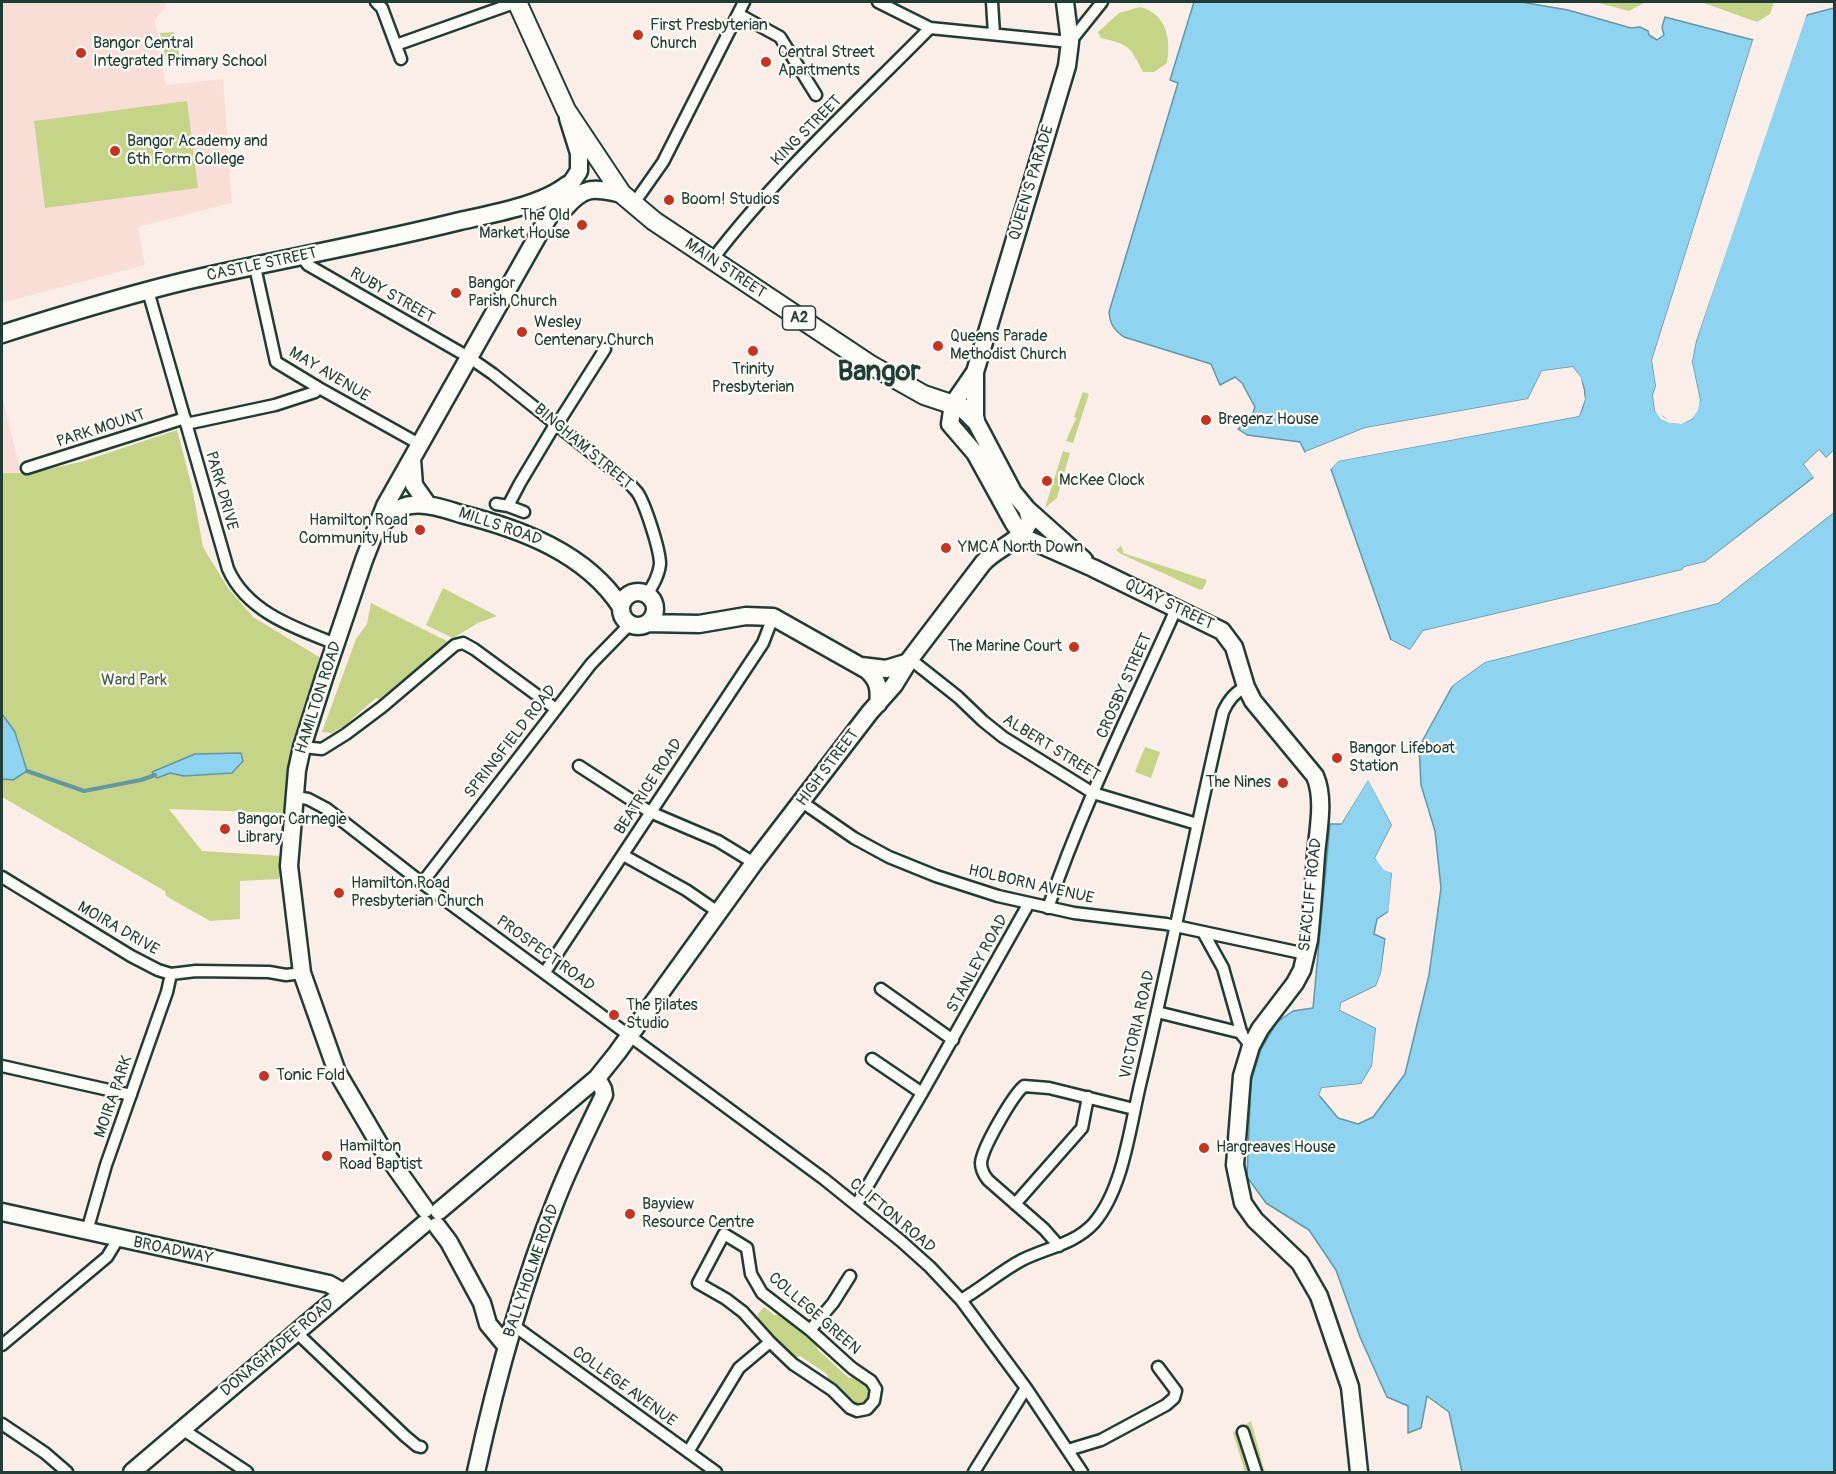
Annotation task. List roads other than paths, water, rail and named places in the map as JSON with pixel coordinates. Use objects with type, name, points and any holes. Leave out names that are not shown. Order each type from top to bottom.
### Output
[{"type":"main road","name":"MAIN STREET","points":[[517,2],[566,110],[581,161],[576,177]]},
{"type":"main road","points":[[1065,2],[1070,42]]},
{"type":"main road","name":"QUEEN'S PARADE","points":[[975,372],[1067,66],[1070,42]]},
{"type":"main road","name":"MAIN STREET","points":[[566,110],[626,198],[654,221],[894,379],[924,396],[963,408],[975,420]]},
{"type":"main road","name":"HAMILTON ROAD","points":[[507,1347],[488,1324],[482,1303],[431,1217],[381,1147],[337,1072],[302,973],[289,866],[297,770],[302,747],[364,560],[385,506],[541,230],[576,177]]},
{"type":"main road","name":"CASTLE STREET","points":[[2,334],[148,291],[404,236],[524,206],[561,190],[576,177]]},
{"type":"main road","name":"HAMILTON ROAD","points":[[541,230],[581,192],[598,188],[626,198]]},
{"type":"main road","points":[[524,206],[535,210],[541,230]]},
{"type":"main road","points":[[975,372],[953,404],[950,426],[962,435],[975,453],[1021,535],[1093,568]]},
{"type":"main road","points":[[975,372],[975,420],[1005,478],[1027,509],[1093,568]]},
{"type":"main road","points":[[416,453],[414,485],[428,505]]},
{"type":"main road","name":"MILLS ROAD","points":[[378,527],[397,510],[404,507],[428,505],[489,521],[547,542],[599,581],[611,592],[621,608]]},
{"type":"main road","points":[[1021,535],[1029,520],[1027,509]]},
{"type":"main road","name":"HIGH STREET","points":[[629,1034],[754,862],[894,685],[909,661],[983,563],[997,550],[1021,535]]},
{"type":"main road","name":"QUAY STREET","points":[[1093,568],[1214,627],[1228,638],[1239,658],[1246,687]]},
{"type":"main road","points":[[647,623],[655,609],[654,603],[647,595],[638,592],[629,594],[622,602],[621,608],[623,618],[629,625],[699,624],[746,616],[773,617],[860,666],[876,681],[879,694],[878,704]]},
{"type":"main road","points":[[860,666],[886,669],[909,661]]},
{"type":"main road","name":"SEACLIFF ROAD","points":[[1246,687],[1253,702],[1315,776],[1320,791],[1306,954],[1295,983],[1260,1029],[1246,1039],[1235,1166],[1240,1198],[1256,1220],[1300,1263],[1319,1296],[1350,1387],[1359,1473]]},
{"type":"main road","name":"DONAGHADEE ROAD","points":[[132,1473],[597,1078],[629,1034]]},
{"type":"main road","name":"BALLYHOLME ROAD","points":[[476,1473],[513,1326],[552,1211],[604,1095],[597,1078]]},
{"type":"main road","name":"BROADWAY","points":[[2,1212],[329,1284],[343,1292]]},
{"type":"main road","name":"HAMILTON ROAD","points":[[482,1303],[513,1326]]},
{"type":"street","points":[[376,2],[382,8],[401,59]]},
{"type":"street","points":[[396,45],[517,2]]},
{"type":"street","points":[[626,198],[637,199],[663,162],[744,2]]},
{"type":"street","points":[[878,2],[930,28],[1070,42]]},
{"type":"street","points":[[992,2],[994,34]]},
{"type":"street","name":"QUEEN'S PARADE","points":[[1070,42],[1102,2]]},
{"type":"street","points":[[738,14],[780,37],[816,95]]},
{"type":"street","name":"KING STREET","points":[[712,260],[773,187],[930,28]]},
{"type":"street","name":"RUBY STREET","points":[[302,257],[308,265],[470,358]]},
{"type":"street","name":"MAY AVENUE","points":[[255,267],[276,362],[416,453]]},
{"type":"street","name":"PARK DRIVE","points":[[148,291],[228,569],[234,582],[264,611],[303,631],[336,644]]},
{"type":"street","points":[[508,506],[520,483],[605,349]]},
{"type":"street","name":"BINGHAM STREET","points":[[470,358],[557,424],[636,491],[648,518],[660,563],[658,574],[647,595]]},
{"type":"street","name":"PARK MOUNT","points":[[27,468],[186,421],[275,405],[315,392],[319,388]]},
{"type":"street","points":[[496,504],[524,512]]},
{"type":"street","name":"CROSBY STREET","points":[[1048,908],[1061,870],[1176,609]]},
{"type":"street","name":"BEATRICE ROAD","points":[[545,972],[763,643],[773,617]]},
{"type":"street","name":"SPRINGFIELD ROAD","points":[[422,883],[603,650],[629,625]]},
{"type":"street","points":[[302,747],[322,749],[346,734],[382,707],[455,645],[463,643],[556,709]]},
{"type":"street","name":"ALBERT STREET","points":[[909,661],[958,697],[1004,737],[1094,793],[1197,824]]},
{"type":"street","name":"VICTORIA ROAD","points":[[961,1300],[1022,1260],[1081,1235],[1094,1223],[1104,1208],[1116,1182],[1134,1109],[1223,712],[1232,697],[1246,687]]},
{"type":"street","points":[[579,766],[650,812],[726,845],[754,862]]},
{"type":"street","name":"PROSPECT ROAD","points":[[296,797],[308,799],[327,809],[422,883],[629,1034]]},
{"type":"street","name":"HOLBORN AVENUE","points":[[802,802],[854,838],[899,862],[951,882],[1048,908],[1175,926],[1306,954]]},
{"type":"street","points":[[622,855],[700,898],[718,912]]},
{"type":"street","name":"MOIRA DRIVE","points":[[2,877],[131,956],[158,970],[171,974],[196,971],[269,972],[286,975],[302,973]]},
{"type":"street","name":"STANLEY ROAD","points":[[856,1204],[953,1040],[1029,903]]},
{"type":"street","points":[[1203,932],[1223,968],[1246,1039]]},
{"type":"street","name":"MOIRA PARK","points":[[87,1231],[103,1176],[171,974]]},
{"type":"street","points":[[881,989],[953,1040]]},
{"type":"street","points":[[1157,1012],[1246,1039]]},
{"type":"street","name":"CLIFTON ROAD","points":[[629,1034],[856,1204],[930,1267],[961,1300],[1026,1388],[1083,1473]]},
{"type":"street","points":[[872,1059],[922,1093]]},
{"type":"street","points":[[2,1066],[131,1095]]},
{"type":"street","points":[[1059,1246],[1044,1229],[983,1173],[981,1164],[987,1143],[1016,1095],[1024,1086],[1030,1085],[1088,1097],[1134,1109]]},
{"type":"street","points":[[1015,1204],[1082,1128],[1088,1097]]},
{"type":"street","name":"COLLEGE GREEN","points":[[724,1234],[747,1248],[751,1274],[762,1293],[810,1330],[852,1368],[871,1380],[876,1389],[874,1401],[867,1408],[857,1411],[850,1408],[832,1390],[793,1364],[770,1342],[743,1312],[698,1283],[724,1234]]},
{"type":"street","points":[[2,1345],[107,1257],[118,1239]]},
{"type":"street","points":[[810,1330],[833,1303],[850,1276]]},
{"type":"street","name":"COLLEGE AVENUE","points":[[513,1326],[716,1473]]},
{"type":"street","points":[[296,1332],[405,1436],[421,1447]]},
{"type":"street","points":[[688,1452],[739,1368],[770,1342]]},
{"type":"street","points":[[1068,1450],[1101,1440],[1166,1405],[1174,1398],[1176,1391],[1158,1367]]},
{"type":"street","points":[[974,1473],[1026,1388]]},
{"type":"street","points":[[2,1424],[45,1453],[67,1473]]},
{"type":"street","points":[[182,1429],[247,1473]]},
{"type":"street","points":[[1244,1432],[1256,1473]]},
{"type":"water","points":[[1194,2],[1521,2],[1568,10],[1631,28],[1640,27],[1657,40],[1664,35],[1662,27],[1665,17],[1753,40],[1652,360],[1656,386],[1653,395],[1655,411],[1668,421],[1676,423],[1692,419],[1700,400],[1692,362],[1696,341],[1797,32],[1807,15],[1834,8],[1834,450],[1826,458],[1819,450],[1804,464],[1814,477],[1705,562],[1684,567],[1682,570],[1423,631],[1410,650],[1391,640],[1331,469],[1337,461],[1579,416],[1584,403],[1585,391],[1573,367],[1542,371],[1528,399],[1365,428],[1305,452],[1300,442],[1247,435],[1238,429],[1252,416],[1255,407],[1242,383],[1235,377],[1220,385],[1211,364],[1124,337],[1118,332],[1113,326],[1109,312],[1178,83],[1170,80]]},
{"type":"water","points":[[1834,512],[1834,1472],[1462,1472],[1449,1412],[1427,1396],[1421,1428],[1408,1433],[1408,1406],[1387,1397],[1360,1337],[1336,1270],[1309,1230],[1266,1203],[1247,1177],[1251,1081],[1261,1049],[1277,1022],[1293,1011],[1313,1008],[1330,824],[1341,824],[1368,779],[1392,825],[1375,858],[1392,873],[1389,911],[1377,919],[1374,934],[1385,939],[1381,973],[1376,986],[1341,1003],[1340,1010],[1376,1028],[1372,1066],[1361,1084],[1322,1088],[1319,1095],[1338,1118],[1358,1124],[1373,1117],[1405,1074],[1429,975],[1441,888],[1435,831],[1421,785],[1419,747],[1453,685],[1485,662],[1718,603]]},
{"type":"water","points":[[2,714],[15,732],[27,771],[13,780],[2,779]]},
{"type":"water","points":[[241,753],[243,761],[232,773],[184,776],[170,773],[157,778],[152,772],[195,754]]},
{"type":"waterway","points":[[27,771],[84,791],[155,775]]},
{"type":"place","name":"First Presbyterian Church","points":[[638,35]]},
{"type":"place","name":"Bangor Central Integrated Primary School","points":[[81,53]]},
{"type":"place","name":"Central Street Apartments","points":[[766,62]]},
{"type":"place","name":"Bangor Academy and 6th Form College","points":[[115,151]]},
{"type":"place","name":"Boom! Studios","points":[[669,200]]},
{"type":"place","name":"The Old Market House","points":[[582,225]]},
{"type":"place","name":"Bangor Parish Church","points":[[456,293]]},
{"type":"place","name":"Wesley Centenary Church","points":[[522,332]]},
{"type":"place","name":"Queens Parade Methodist Church","points":[[938,346]]},
{"type":"place","name":"Trinity Presbyterian","points":[[753,351]]},
{"type":"place","name":"Bregenz House","points":[[1206,420]]},
{"type":"place","name":"McKee Clock","points":[[1047,481]]},
{"type":"place","name":"Hamilton Road Community Hub","points":[[420,530]]},
{"type":"place","name":"YMCA North Down","points":[[946,548]]},
{"type":"place","name":"The Marine Court","points":[[1074,647]]},
{"type":"place","name":"Bangor Lifeboat Station","points":[[1337,758]]},
{"type":"place","name":"The Nines","points":[[1283,783]]},
{"type":"place","name":"Bangor Carnegie Library","points":[[225,829]]},
{"type":"place","name":"Hamilton Road Presbyterian Church","points":[[339,893]]},
{"type":"place","name":"The Pilates Studio","points":[[614,1015]]},
{"type":"place","name":"Tonic Fold","points":[[264,1076]]},
{"type":"place","name":"Hargreaves House","points":[[1204,1148]]},
{"type":"place","name":"Hamilton Road Baptist","points":[[327,1156]]},
{"type":"place","name":"Bayview Resource Centre","points":[[630,1214]]},
{"type":"district","name":"Bangor","points":[[879,373]]},
{"type":"park label","name":"Ward Park","points":[[134,681]]}]
